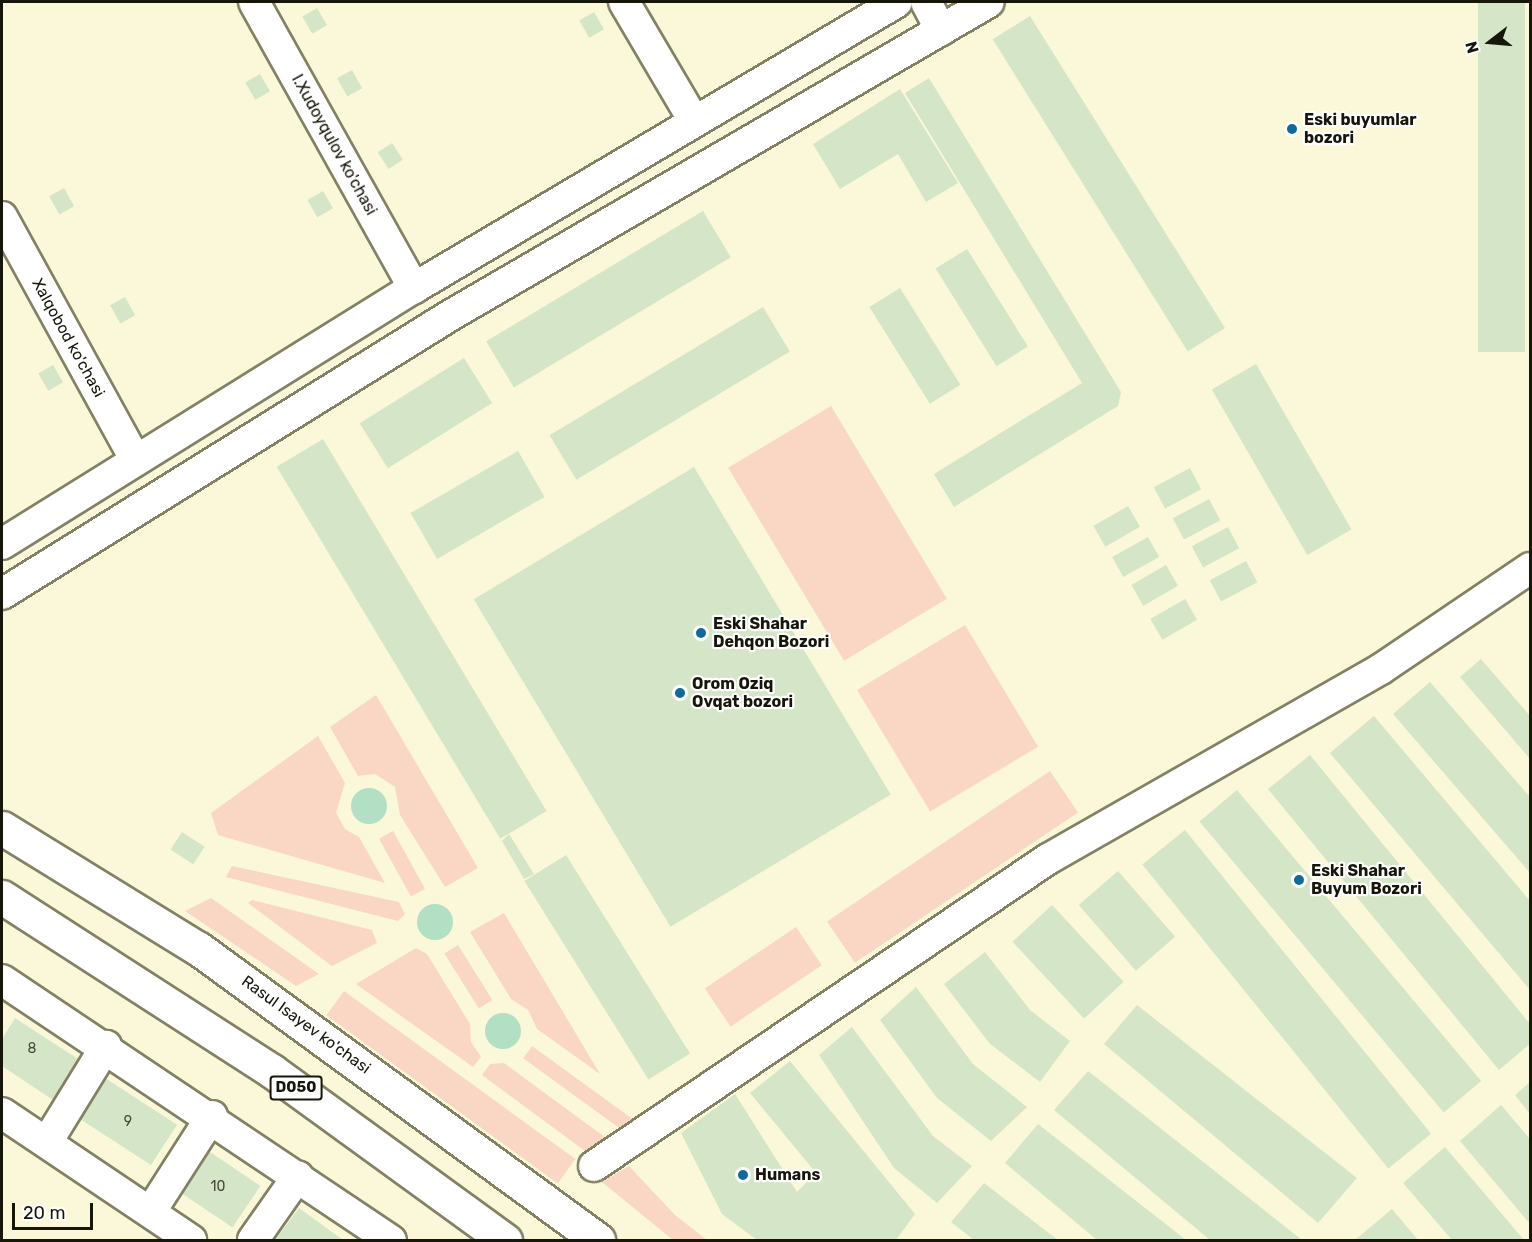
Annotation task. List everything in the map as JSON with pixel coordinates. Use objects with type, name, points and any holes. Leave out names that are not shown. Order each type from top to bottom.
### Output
[{"type":"main road","name":"Rasul Isayev ko'chasi","points":[[2,828],[208,955],[598,1240]]},
{"type":"main road","name":"D050","points":[[2,897],[272,1071],[505,1240]]},
{"type":"street","name":"I.Xudoyqulov ko'chasi","points":[[254,2],[414,288]]},
{"type":"street","points":[[624,2],[694,121]]},
{"type":"street","points":[[9,534],[414,288],[897,2]]},
{"type":"street","points":[[926,2],[941,30]]},
{"type":"street","points":[[2,594],[470,304],[989,2]]},
{"type":"street","name":"Xalqobod ko'chasi","points":[[2,217],[135,459]]},
{"type":"street","points":[[9,534],[39,537],[45,566]]},
{"type":"street","points":[[594,1166],[1048,859],[1373,674],[1530,568]]},
{"type":"street","points":[[4,986],[106,1046],[391,1240]]},
{"type":"street","points":[[47,1142],[106,1046]]},
{"type":"street","points":[[2,1113],[151,1210],[191,1240]]},
{"type":"street","points":[[151,1210],[212,1116]]},
{"type":"street","points":[[253,1240],[298,1176]]},
{"type":"shaded area","points":[[831,406],[947,599],[844,661],[728,468]]},
{"type":"shaded area","points":[[965,625],[1038,747],[930,812],[857,690]]},
{"type":"shaded area","points":[[376,695],[478,868],[445,887],[400,815],[395,787],[375,774],[358,776],[330,727]]},
{"type":"shaded area","points":[[318,736],[345,783],[336,813],[345,829],[359,837],[385,883],[218,835],[211,813]]},
{"type":"shaded area","points":[[1050,771],[1078,812],[855,963],[827,921]]},
{"type":"shaded area","points":[[369,788],[382,793],[387,806],[382,819],[369,824],[356,819],[351,806],[356,793]]},
{"type":"shaded area","points":[[393,831],[425,889],[411,896],[379,839]]},
{"type":"shaded area","points":[[232,866],[399,902],[405,914],[398,921],[226,877]]},
{"type":"shaded area","points":[[211,898],[319,974],[296,986],[185,911]]},
{"type":"shaded area","points":[[252,900],[372,930],[377,943],[332,966],[248,903]]},
{"type":"shaded area","points":[[435,904],[448,909],[453,922],[448,935],[435,940],[422,935],[417,922],[422,909]]},
{"type":"shaded area","points":[[504,913],[600,1074],[537,1029],[528,1010],[511,999],[470,932]]},
{"type":"shaded area","points":[[796,927],[822,965],[731,1027],[705,989]]},
{"type":"shaded area","points":[[458,945],[492,1000],[479,1009],[444,953]]},
{"type":"shaded area","points":[[416,948],[427,954],[470,1024],[471,1042],[481,1057],[473,1067],[356,984]]},
{"type":"shaded area","points":[[344,991],[575,1159],[558,1183],[326,1015]]},
{"type":"shaded area","points":[[503,1013],[516,1018],[521,1031],[516,1044],[503,1049],[490,1044],[485,1031],[490,1018]]},
{"type":"shaded area","points":[[532,1046],[632,1118],[623,1130],[523,1058]]},
{"type":"shaded area","points":[[504,1063],[606,1138],[585,1151],[482,1075],[490,1064]]},
{"type":"shaded area","points":[[629,1166],[675,1215],[707,1240],[673,1240],[602,1182]]},
{"type":"building","points":[[1478,2],[1525,2],[1525,352],[1478,352]]},
{"type":"building","points":[[317,8],[327,25],[312,34],[302,16]]},
{"type":"building","points":[[594,12],[604,29],[589,38],[579,20]]},
{"type":"building","points":[[1030,16],[1225,328],[1188,351],[993,39]]},
{"type":"building","points":[[352,70],[362,88],[347,97],[337,78]]},
{"type":"building","points":[[260,74],[270,91],[255,100],[245,83]]},
{"type":"building","points":[[929,78],[1121,392],[1118,406],[954,507],[934,474],[1082,383],[905,93]]},
{"type":"building","points":[[900,89],[958,183],[926,202],[898,154],[840,189],[813,144]]},
{"type":"building","points":[[392,143],[403,160],[389,169],[378,152]]},
{"type":"building","points":[[64,188],[74,206],[59,215],[49,196]]},
{"type":"building","points":[[323,191],[333,208],[317,217],[307,200]]},
{"type":"building","points":[[703,211],[731,257],[514,388],[486,341]]},
{"type":"building","points":[[967,249],[1028,347],[997,366],[936,269]]},
{"type":"building","points":[[900,288],[960,385],[930,404],[869,307]]},
{"type":"building","points":[[125,297],[135,315],[120,324],[110,305]]},
{"type":"building","points":[[763,307],[790,352],[576,480],[550,435]]},
{"type":"building","points":[[464,358],[492,403],[388,468],[360,423]]},
{"type":"building","points":[[1256,364],[1352,529],[1307,555],[1212,390]]},
{"type":"building","points":[[53,365],[63,382],[48,391],[38,374]]},
{"type":"building","points":[[323,439],[547,811],[500,839],[277,467]]},
{"type":"building","points":[[518,451],[544,497],[437,559],[411,513]]},
{"type":"building","name":"Orom Oziq Ovqat bozori","points":[[694,467],[891,794],[670,927],[474,599]]},
{"type":"building","points":[[1190,468],[1201,489],[1165,508],[1154,487]]},
{"type":"building","points":[[1209,499],[1220,520],[1184,539],[1173,518]]},
{"type":"building","points":[[1128,506],[1140,527],[1105,547],[1093,526]]},
{"type":"building","points":[[1228,527],[1239,548],[1203,567],[1192,546]]},
{"type":"building","points":[[1148,537],[1159,557],[1123,577],[1112,557]]},
{"type":"building","points":[[1246,561],[1257,582],[1221,601],[1210,580]]},
{"type":"building","points":[[1166,565],[1178,586],[1143,606],[1131,585]]},
{"type":"building","points":[[1185,599],[1197,620],[1162,640],[1150,619]]},
{"type":"building","points":[[1481,659],[1530,716],[1530,759],[1460,677]]},
{"type":"building","points":[[1430,682],[1530,797],[1530,873],[1393,714]]},
{"type":"building","points":[[1374,716],[1530,901],[1530,990],[1330,753]]},
{"type":"building","points":[[1310,755],[1530,1024],[1530,1044],[1499,1070],[1268,789]]},
{"type":"building","points":[[1237,790],[1481,1081],[1444,1113],[1199,821]]},
{"type":"building","points":[[1185,830],[1431,1134],[1388,1168],[1142,865]]},
{"type":"building","points":[[182,832],[205,847],[193,864],[171,850]]},
{"type":"building","points":[[509,834],[534,874],[524,879],[502,841]]},
{"type":"building","points":[[566,855],[690,1053],[648,1079],[524,881]]},
{"type":"building","points":[[1118,871],[1175,937],[1136,971],[1079,905]]},
{"type":"building","points":[[1052,905],[1124,982],[1084,1019],[1013,942]]},
{"type":"building","points":[[985,952],[1030,1010],[1070,1041],[1040,1082],[990,1044],[944,984]]},
{"type":"building","points":[[916,987],[973,1064],[1027,1107],[991,1141],[937,1098],[880,1020]]},
{"type":"building","points":[[1137,1005],[1357,1178],[1318,1223],[1104,1044]]},
{"type":"building","points":[[15,1018],[78,1059],[53,1100],[2,1066],[2,1039]]},
{"type":"building","points":[[852,1027],[933,1136],[972,1166],[937,1203],[894,1168],[819,1055]]},
{"type":"building","points":[[790,1061],[915,1214],[896,1240],[757,1240],[722,1214],[681,1133],[735,1094],[797,1192],[816,1173],[750,1093]]},
{"type":"building","points":[[1088,1071],[1302,1240],[1210,1240],[1054,1110]]},
{"type":"building","points":[[105,1078],[177,1125],[151,1165],[79,1118]]},
{"type":"building","points":[[1530,1082],[1530,1114],[1515,1095]]},
{"type":"building","points":[[1501,1105],[1530,1139],[1530,1224],[1460,1141]]},
{"type":"building","points":[[1038,1124],[1186,1240],[1097,1240],[1005,1163]]},
{"type":"building","points":[[1445,1147],[1524,1240],[1452,1240],[1403,1183]]},
{"type":"building","points":[[204,1148],[260,1186],[232,1227],[176,1189]]},
{"type":"building","points":[[984,1183],[1058,1240],[974,1240],[951,1222]]},
{"type":"building","points":[[299,1208],[343,1240],[275,1240]]},
{"type":"building","points":[[1392,1209],[1418,1240],[1355,1240]]},
{"type":"place","name":"Eski buyumlar bozori","points":[[1292,129]]},
{"type":"place","name":"Eski Shahar Dehqon Bozori","points":[[701,633]]},
{"type":"place","name":"Orom Oziq Ovqat bozori","points":[[680,693]]},
{"type":"place","name":"Eski Shahar Buyum Bozori","points":[[1299,880]]},
{"type":"place","name":"Humans","points":[[743,1175]]}]
